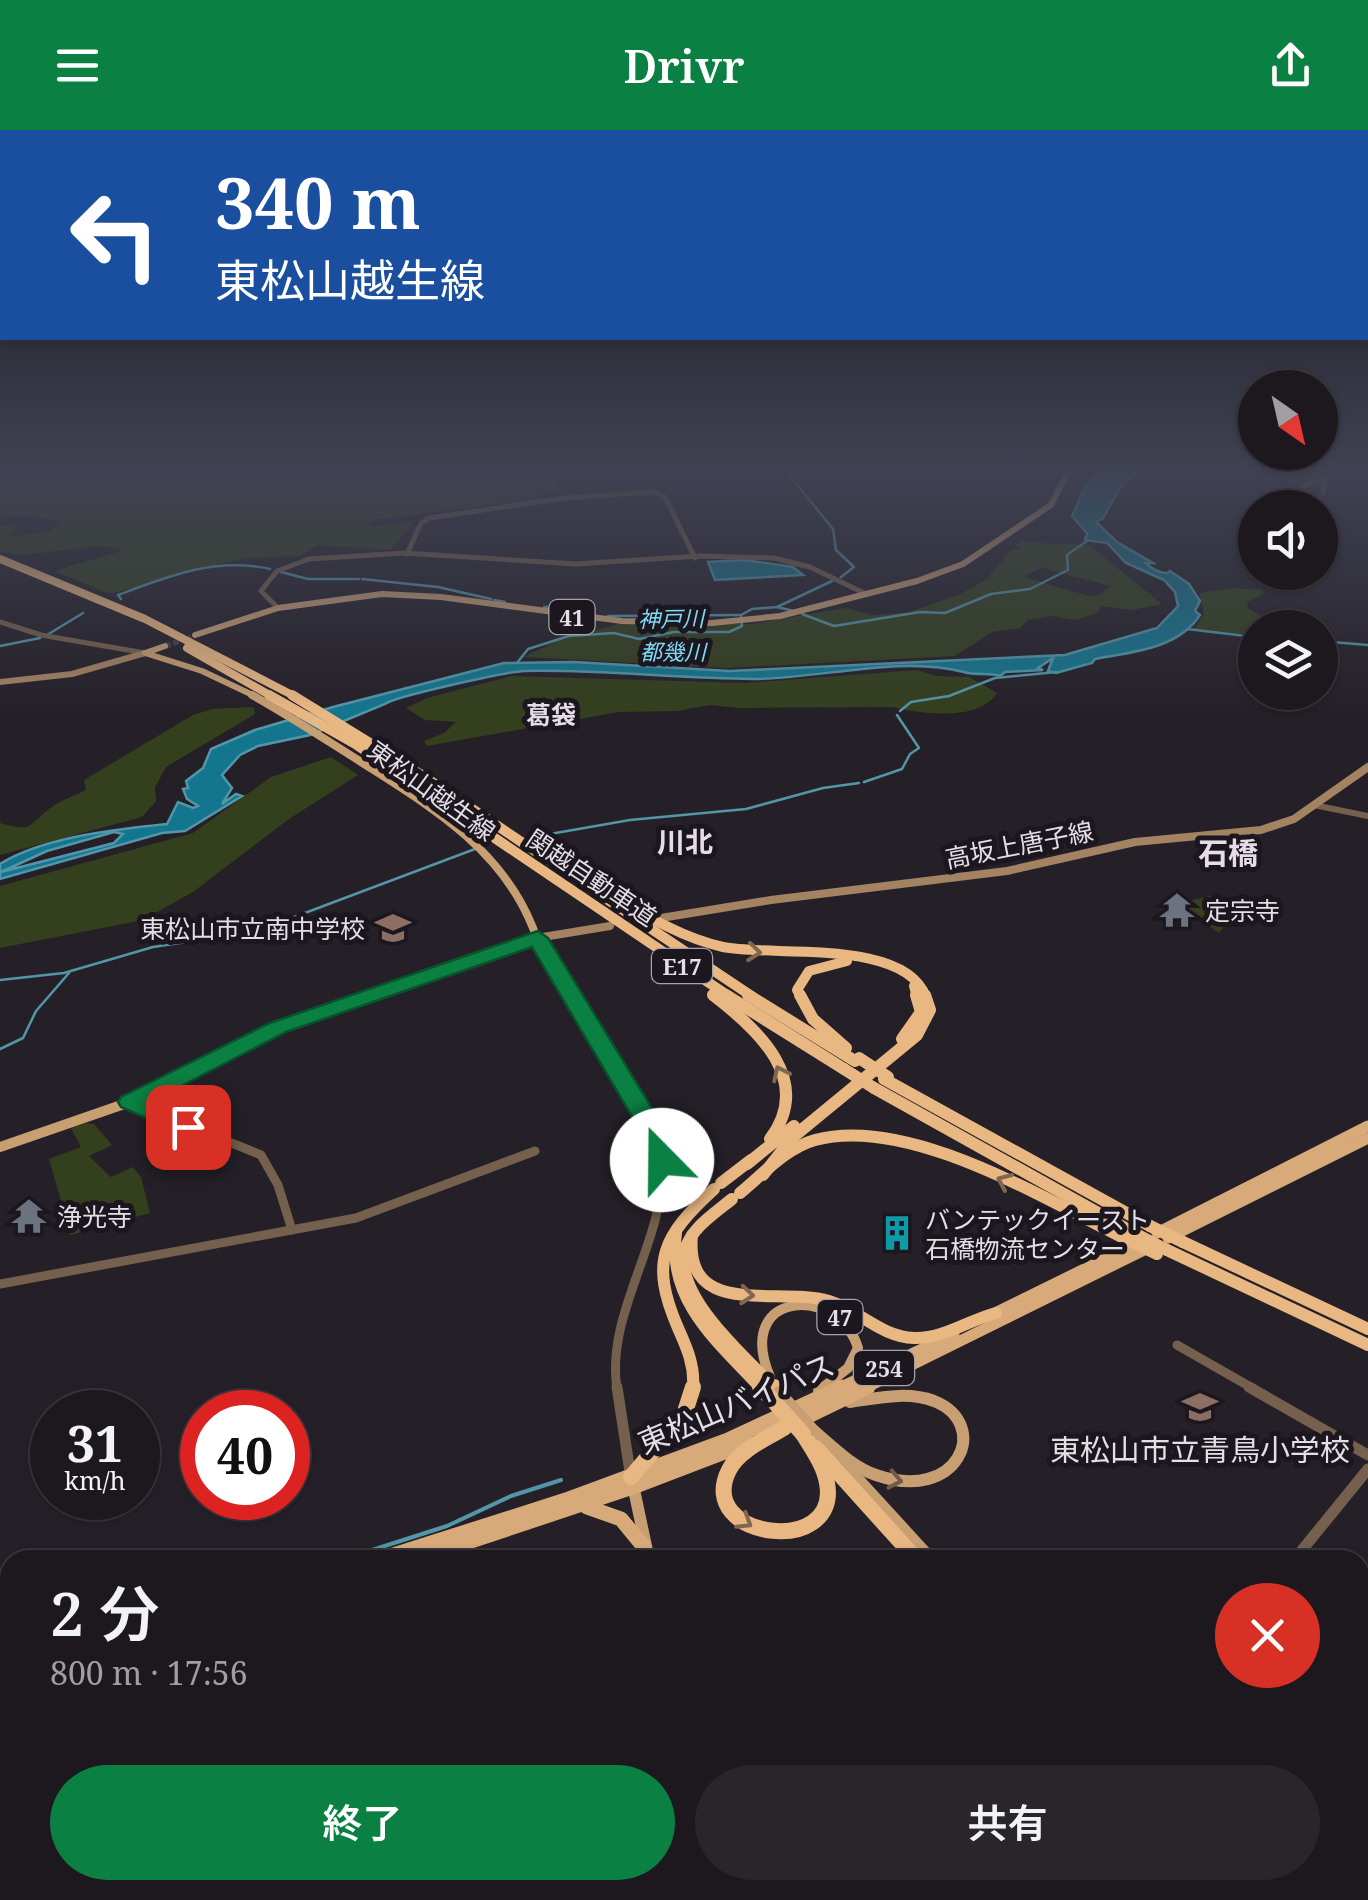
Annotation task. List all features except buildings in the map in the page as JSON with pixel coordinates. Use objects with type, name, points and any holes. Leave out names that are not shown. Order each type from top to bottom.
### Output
[{"type":"highway","name":"関越自動車道","points":[[0,563],[145,619],[294,695],[420,774],[853,1063]]},
{"type":"highway","name":"関越自動車道","points":[[0,563],[134,622],[280,698],[407,778],[569,890],[1129,1236]]},
{"type":"highway","points":[[539,854],[652,919],[703,942],[761,953],[861,956],[897,967],[922,986],[930,1010],[917,1035],[793,1137],[763,1175]]},
{"type":"highway","points":[[569,890],[618,930],[720,1000],[753,1031],[777,1064],[788,1092],[785,1115],[770,1140],[747,1164]]},
{"type":"highway","points":[[632,1482],[649,1450],[681,1420],[693,1390],[691,1359],[664,1294],[659,1266],[666,1240],[684,1216],[717,1186],[902,1038],[921,1012],[914,987],[888,968],[851,960],[816,966],[801,977],[799,998],[853,1063]]},
{"type":"highway","name":"関越自動車道","points":[[882,1081],[1150,1226],[1368,1329]]},
{"type":"highway","name":"東松山バイパス","points":[[775,1426],[1368,1126]]},
{"type":"highway","points":[[908,1550],[695,1296],[684,1270],[685,1249],[692,1236],[795,1149],[817,1140],[844,1136],[894,1143],[957,1160],[1368,1345]]},
{"type":"highway","name":"東松山バイパス","points":[[444,1550],[572,1508],[826,1408],[1368,1138]]},
{"type":"highway","points":[[684,1216],[672,1247],[673,1274],[679,1288],[708,1329],[775,1395]]},
{"type":"highway","points":[[692,1236],[688,1254],[693,1270],[709,1285],[734,1295],[822,1299],[882,1331],[907,1338],[934,1336],[974,1317],[996,1313]]},
{"type":"highway","points":[[775,1426],[738,1459],[724,1478],[724,1502],[740,1522],[752,1529],[780,1534],[794,1531],[818,1517],[825,1506],[827,1482],[808,1432]]},
{"type":"highway","name":"東松山バイパス","points":[[411,1550],[632,1482]]},
{"type":"highway","points":[[572,1508],[598,1508],[614,1514],[632,1527],[644,1550]]},
{"type":"main road","name":"41","points":[[196,635],[278,608],[336,598],[416,595],[582,618],[712,623],[780,616],[963,564],[986,549]]},
{"type":"main road","points":[[0,682],[72,674],[165,646]]},
{"type":"main road","name":"東松山越生線","points":[[145,653],[206,672],[266,701],[393,782],[493,860],[520,897],[538,938]]},
{"type":"main road","name":"高坂上唐子線","points":[[661,918],[771,900],[1007,872],[1135,842],[1261,830],[1289,822],[1368,767]]},
{"type":"main road","points":[[0,1147],[130,1102],[278,1028],[538,938],[610,926]]},
{"type":"main road","name":"47","points":[[775,1395],[759,1356],[757,1335],[762,1324],[769,1317],[795,1307],[823,1309],[845,1320],[857,1338],[858,1348],[848,1368],[775,1426]]},
{"type":"main road","points":[[808,1432],[863,1468],[893,1481],[924,1482],[938,1478],[950,1471],[965,1450],[962,1426],[954,1414],[928,1397],[897,1392],[826,1408]]},
{"type":"main road","points":[[808,1432],[922,1550]]},
{"type":"main road","points":[[632,1482],[645,1550]]},
{"type":"street","points":[[407,554],[410,549]]},
{"type":"street","points":[[690,549],[695,558]]},
{"type":"street","points":[[278,608],[264,597],[262,588],[269,576],[287,565],[331,554],[407,554],[557,564],[782,559],[866,594]]},
{"type":"street","points":[[0,622],[40,635],[145,653]]},
{"type":"street","points":[[1314,806],[1368,816]]},
{"type":"street","points":[[538,938],[640,1107],[662,1160],[660,1200],[622,1330],[615,1375],[632,1482]]},
{"type":"street","points":[[130,1102],[261,1155],[278,1185],[292,1230]]},
{"type":"street","points":[[0,1284],[386,1210],[535,1151]]},
{"type":"street","points":[[1178,1345],[1368,1455]]},
{"type":"street","points":[[1302,1550],[1368,1469]]},
{"type":"green space","points":[[0,549],[76,549],[23,555],[0,552]]},
{"type":"green space","points":[[311,549],[300,556],[251,558],[171,574],[171,578],[109,594],[55,571],[121,551]]},
{"type":"green space","points":[[1093,549],[1162,604],[1131,610],[1101,606],[1099,612],[1076,620],[1052,616],[1028,620],[1020,628],[992,632],[955,656],[727,668],[523,657],[560,640],[619,624],[750,624],[846,608],[873,615],[909,612],[961,594],[988,578],[1011,550]],"holes":[[[1044,567],[1111,586],[1099,595],[1089,596],[1023,577]]]},
{"type":"green space","points":[[1233,588],[1261,590],[1264,594],[1247,602],[1252,610],[1238,610],[1238,633],[1194,629],[1204,614],[1199,593]]},
{"type":"green space","points":[[917,670],[936,676],[969,677],[997,693],[977,708],[949,714],[893,707],[710,705],[677,711],[619,712],[427,746],[424,741],[444,733],[456,722],[425,720],[406,708],[427,698],[512,676],[744,683]]},
{"type":"green space","points":[[254,708],[255,714],[166,767],[155,787],[156,801],[142,817],[0,855],[0,823],[28,826],[53,806],[86,790],[84,780],[193,715],[212,709]]},
{"type":"green space","points":[[331,757],[358,775],[289,819],[193,892],[143,920],[0,948],[0,886],[193,833],[271,777]]},
{"type":"green space","points":[[1210,896],[1235,912],[1219,933],[1178,904]]},
{"type":"green space","points":[[94,1124],[112,1145],[89,1156],[111,1177],[133,1167],[141,1177],[150,1213],[71,1235],[49,1159],[81,1147],[71,1128]]},
{"type":"water","points":[[1112,549],[1128,549],[1153,563],[1146,563],[1151,567],[1170,571],[1189,584],[1200,601],[1195,611],[1200,615],[1191,626],[1153,647],[1095,659],[1056,673],[1048,671],[1053,658],[1038,668],[1043,670],[1005,672],[1000,676],[913,666],[753,679],[524,671],[474,680],[392,701],[310,735],[258,746],[240,755],[222,775],[232,788],[222,804],[236,794],[242,796],[185,831],[162,833],[0,879],[0,864],[37,847],[81,836],[167,824],[178,802],[198,806],[187,799],[183,789],[188,788],[186,781],[203,768],[211,749],[255,730],[333,707],[504,663],[574,662],[730,671],[1065,655],[1157,628],[1178,606],[1175,592],[1164,580],[1126,563]],"holes":[[[114,832],[123,834],[114,843],[1,872],[47,851]]]},
{"type":"water","points":[[744,560],[793,567],[803,575],[715,580],[708,562]]},
{"type":"waterway","name":"神戸川","points":[[836,549],[854,567],[841,577]]},
{"type":"waterway","points":[[802,614],[834,626],[920,612],[945,613],[991,594],[1030,589],[1068,570],[1067,555],[1076,549]]},
{"type":"waterway","points":[[121,599],[118,595],[192,570],[230,565],[270,569]]},
{"type":"waterway","points":[[281,572],[308,579],[359,579]]},
{"type":"waterway","points":[[362,579],[438,587],[491,599]]},
{"type":"waterway","name":"神戸川","points":[[777,607],[832,581]]},
{"type":"waterway","points":[[494,600],[505,602]]},
{"type":"waterway","points":[[544,607],[563,606]]},
{"type":"waterway","points":[[567,607],[575,612]]},
{"type":"waterway","name":"神戸川","points":[[517,663],[528,649],[569,636],[614,633],[639,639],[674,632],[729,632],[742,626],[741,615],[752,609],[777,607]]},
{"type":"waterway","points":[[777,607],[794,611]]},
{"type":"waterway","points":[[47,635],[83,613]]},
{"type":"waterway","points":[[608,616],[740,615]]},
{"type":"waterway","points":[[1187,629],[1238,635]]},
{"type":"waterway","points":[[0,646],[40,638]]},
{"type":"waterway","points":[[1338,642],[1368,645]]},
{"type":"waterway","points":[[900,711],[911,702],[949,696],[995,678],[1056,672]]},
{"type":"waterway","points":[[864,782],[902,769],[910,754],[919,748],[897,715]]},
{"type":"waterway","points":[[527,838],[630,820],[746,809],[823,788],[859,783]]},
{"type":"waterway","points":[[198,940],[257,931],[475,849]]},
{"type":"waterway","points":[[0,980],[64,973],[153,947],[193,941]]},
{"type":"waterway","points":[[0,1049],[23,1038],[36,1011],[69,973]]},
{"type":"waterway","points":[[372,1550],[447,1526],[511,1496],[561,1480]]},
{"type":"tunnel","points":[[165,646],[191,637]]},
{"type":"place","name":"定宗寺","points":[[1177,910]]},
{"type":"place","name":"東松山市立南中学校","points":[[393,928]]},
{"type":"place","name":"浄光寺","points":[[29,1216]]},
{"type":"place","name":"バンテックイースト 石橋物流センター","points":[[897,1233]]},
{"type":"place","name":"東松山市立青鳥小学校","points":[[1200,1407]]},
{"type":"district","name":"葛袋","points":[[551,714]]},
{"type":"district","name":"川北","points":[[685,841]]},
{"type":"district","name":"石橋","points":[[1228,852]]},
{"type":"route","points":[[188,1127],[130,1102],[309,1015],[538,938],[646,1118],[662,1160]]},
{"type":"water label","name":"都幾川","points":[[673,651]]}]
